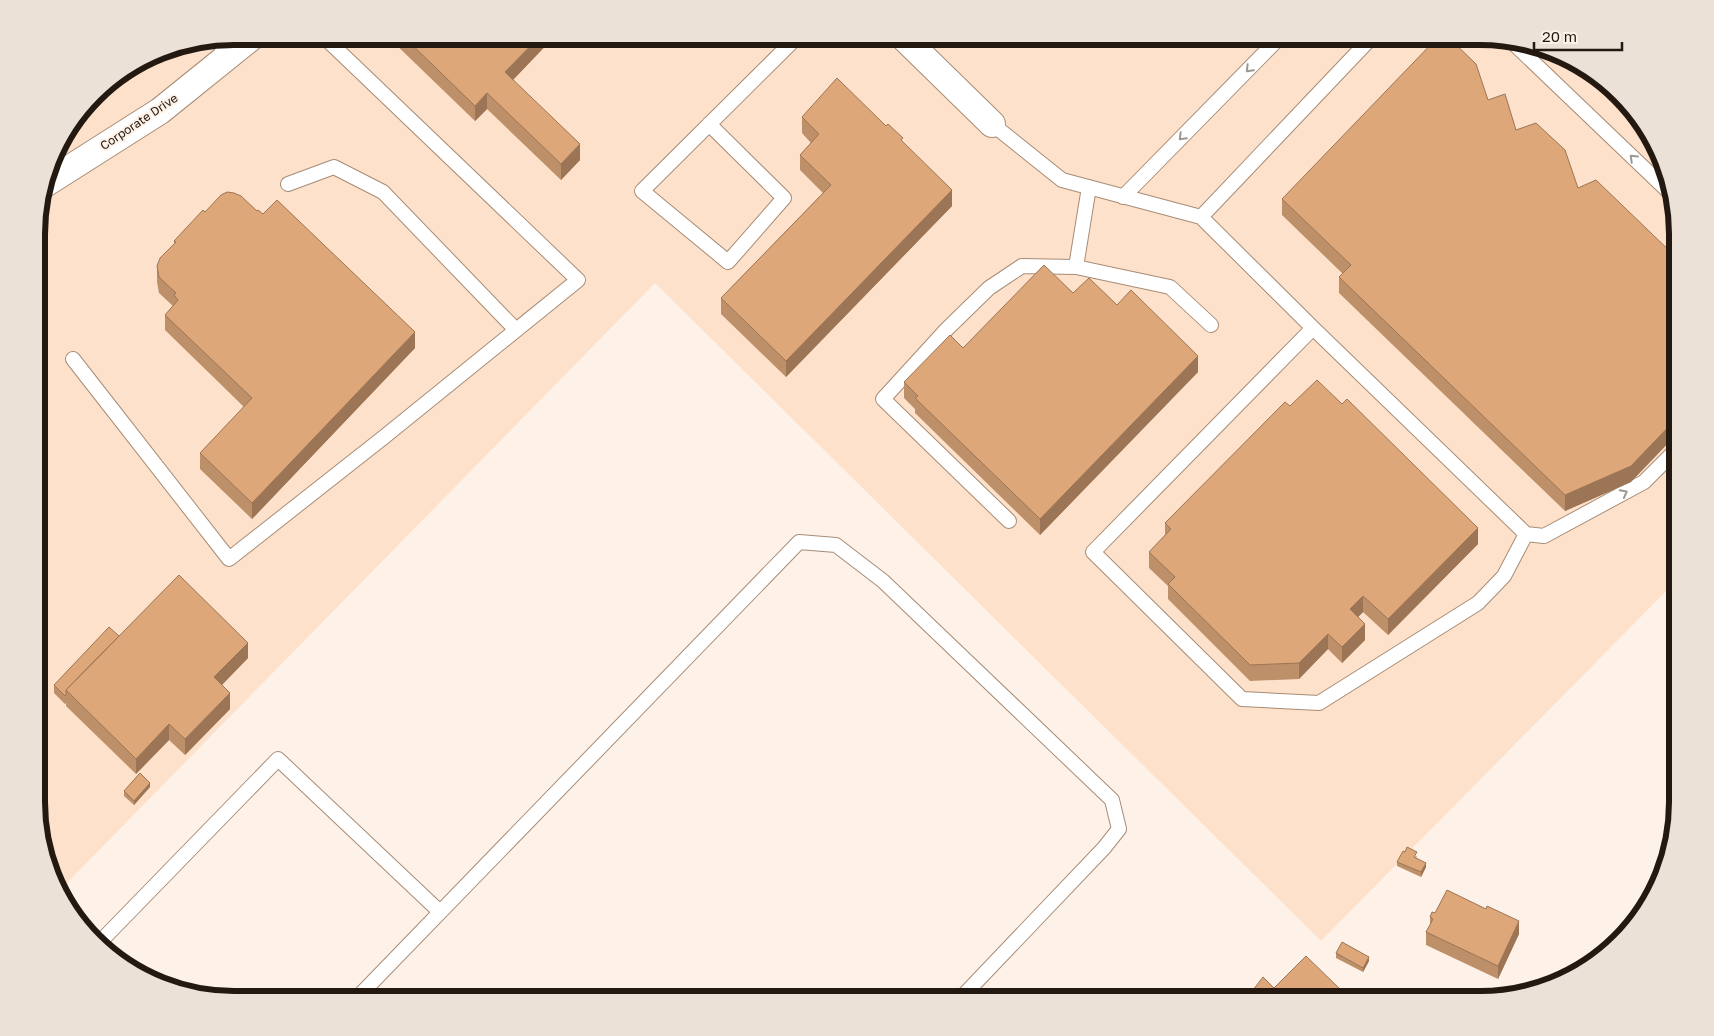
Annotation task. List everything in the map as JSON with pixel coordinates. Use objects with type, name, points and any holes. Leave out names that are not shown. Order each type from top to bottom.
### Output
[{"type":"street","points":[[911,45],[992,124]]},
{"type":"street","name":"Corporate Drive","points":[[53,179],[160,111],[223,47]]},
{"type":"lane","points":[[73,358],[228,559],[384,437],[578,280],[332,45]]},
{"type":"lane","points":[[709,124],[784,198],[728,262],[642,191],[709,124],[789,45]]},
{"type":"lane","points":[[1123,197],[1273,45]]},
{"type":"lane","points":[[1201,217],[1364,45]]},
{"type":"lane","points":[[1520,49],[1663,188]]},
{"type":"lane","points":[[992,124],[1062,180],[1201,217],[1526,534],[1544,536],[1644,482],[1669,457]]},
{"type":"lane","points":[[288,184],[334,166],[383,192],[516,330]]},
{"type":"lane","points":[[1076,267],[1089,187]]},
{"type":"lane","points":[[1009,521],[883,399],[947,330],[990,288],[1022,266],[1076,267],[1170,287],[1212,325]]},
{"type":"lane","points":[[1313,328],[1093,552],[1242,699],[1319,703],[1478,603],[1504,576],[1526,534]]},
{"type":"lane","points":[[364,991],[799,542],[836,545],[884,581],[1112,800],[1119,829],[1104,848],[968,991]]},
{"type":"lane","points":[[103,939],[278,759],[440,912]]},
{"type":"shaded area","points":[[222,45],[1492,45],[1529,51],[1541,55],[1574,70],[1614,100],[1644,140],[1655,162],[1663,185],[1669,222],[1669,588],[1321,941],[655,283],[65,885],[51,851],[45,814],[45,222],[51,185],[59,162],[70,140],[92,109],[109,92],[140,70],[162,59],[185,51]]},
{"type":"building","points":[[412,45],[531,45],[505,72],[580,144],[561,164],[487,93],[475,106]]},
{"type":"building","points":[[1430,45],[1456,45],[1476,64],[1488,100],[1505,94],[1516,130],[1536,123],[1565,150],[1578,188],[1596,180],[1669,250],[1669,426],[1631,466],[1565,495],[1339,277],[1351,265],[1282,199]]},
{"type":"building","points":[[837,78],[886,126],[888,124],[903,138],[901,140],[952,190],[786,361],[721,298],[831,185],[800,155],[819,134],[802,117]]},
{"type":"building","points":[[227,192],[241,196],[263,214],[277,200],[415,332],[252,503],[200,453],[252,398],[165,315],[178,300],[174,295],[176,293],[159,277],[157,266],[160,258],[203,210],[205,212],[221,195]]},
{"type":"building","points":[[1044,265],[1073,293],[1089,278],[1117,305],[1131,290],[1198,356],[1040,519],[915,398],[918,396],[904,382],[950,335],[963,348]]},
{"type":"building","points":[[1317,380],[1342,404],[1347,399],[1478,528],[1388,619],[1363,596],[1350,609],[1365,624],[1342,647],[1328,634],[1299,663],[1250,665],[1168,584],[1175,577],[1149,552],[1171,529],[1165,523],[1285,402],[1290,406]]},
{"type":"building","points":[[179,575],[248,643],[214,677],[230,693],[185,739],[169,724],[136,759],[66,690]]},
{"type":"building","points":[[109,627],[119,636],[66,690],[65,696],[54,685]]},
{"type":"building","points":[[140,773],[150,783],[134,801],[124,791]]},
{"type":"building","points":[[1407,847],[1417,852],[1414,857],[1426,863],[1421,872],[1397,862]]},
{"type":"building","points":[[1447,890],[1486,909],[1487,906],[1519,921],[1498,966],[1426,932],[1433,919],[1430,917],[1432,912],[1435,913]]},
{"type":"building","points":[[1342,942],[1369,957],[1363,968],[1336,953]]},
{"type":"building","points":[[1306,956],[1341,990],[1252,991],[1263,977],[1274,988]]}]
